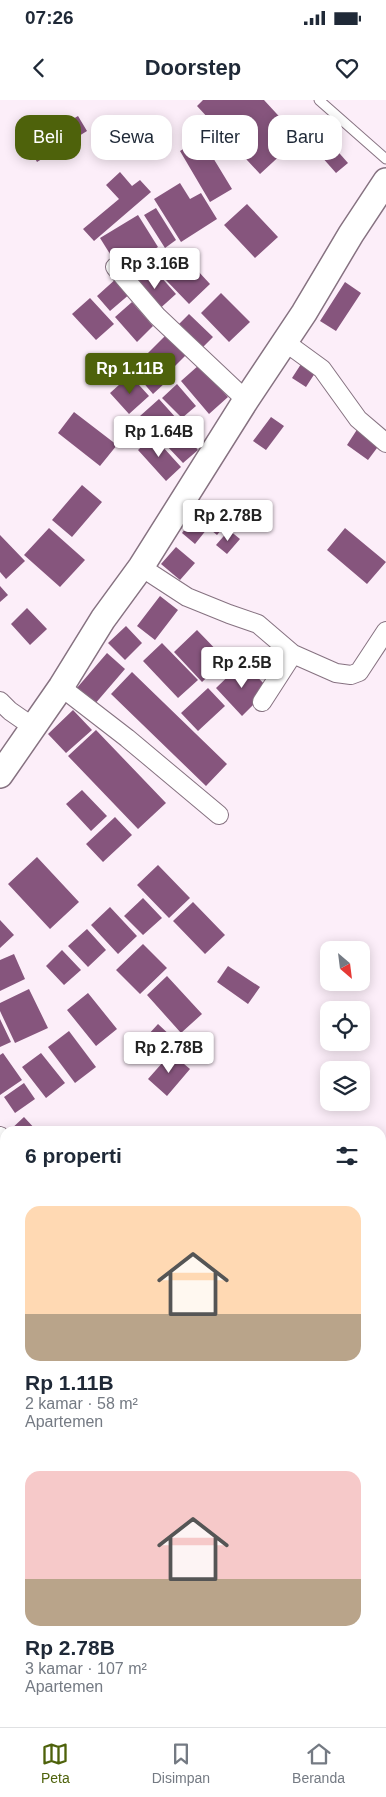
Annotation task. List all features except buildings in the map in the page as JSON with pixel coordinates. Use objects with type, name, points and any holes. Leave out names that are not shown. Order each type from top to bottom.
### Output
[{"type":"street","points":[[0,775],[61,687],[103,619],[141,567],[386,181]]},
{"type":"street","points":[[115,267],[156,316],[246,400]]},
{"type":"street","points":[[285,342],[322,369],[358,419],[386,442]]},
{"type":"street","points":[[141,567],[187,597],[258,624],[294,654],[336,673],[351,675],[359,672],[386,631]]},
{"type":"street","points":[[262,702],[294,654]]},
{"type":"street","points":[[61,687],[127,738],[219,815]]},
{"type":"street","points":[[0,701],[10,711],[33,727]]},
{"type":"lane","points":[[320,100],[386,159]]}]
